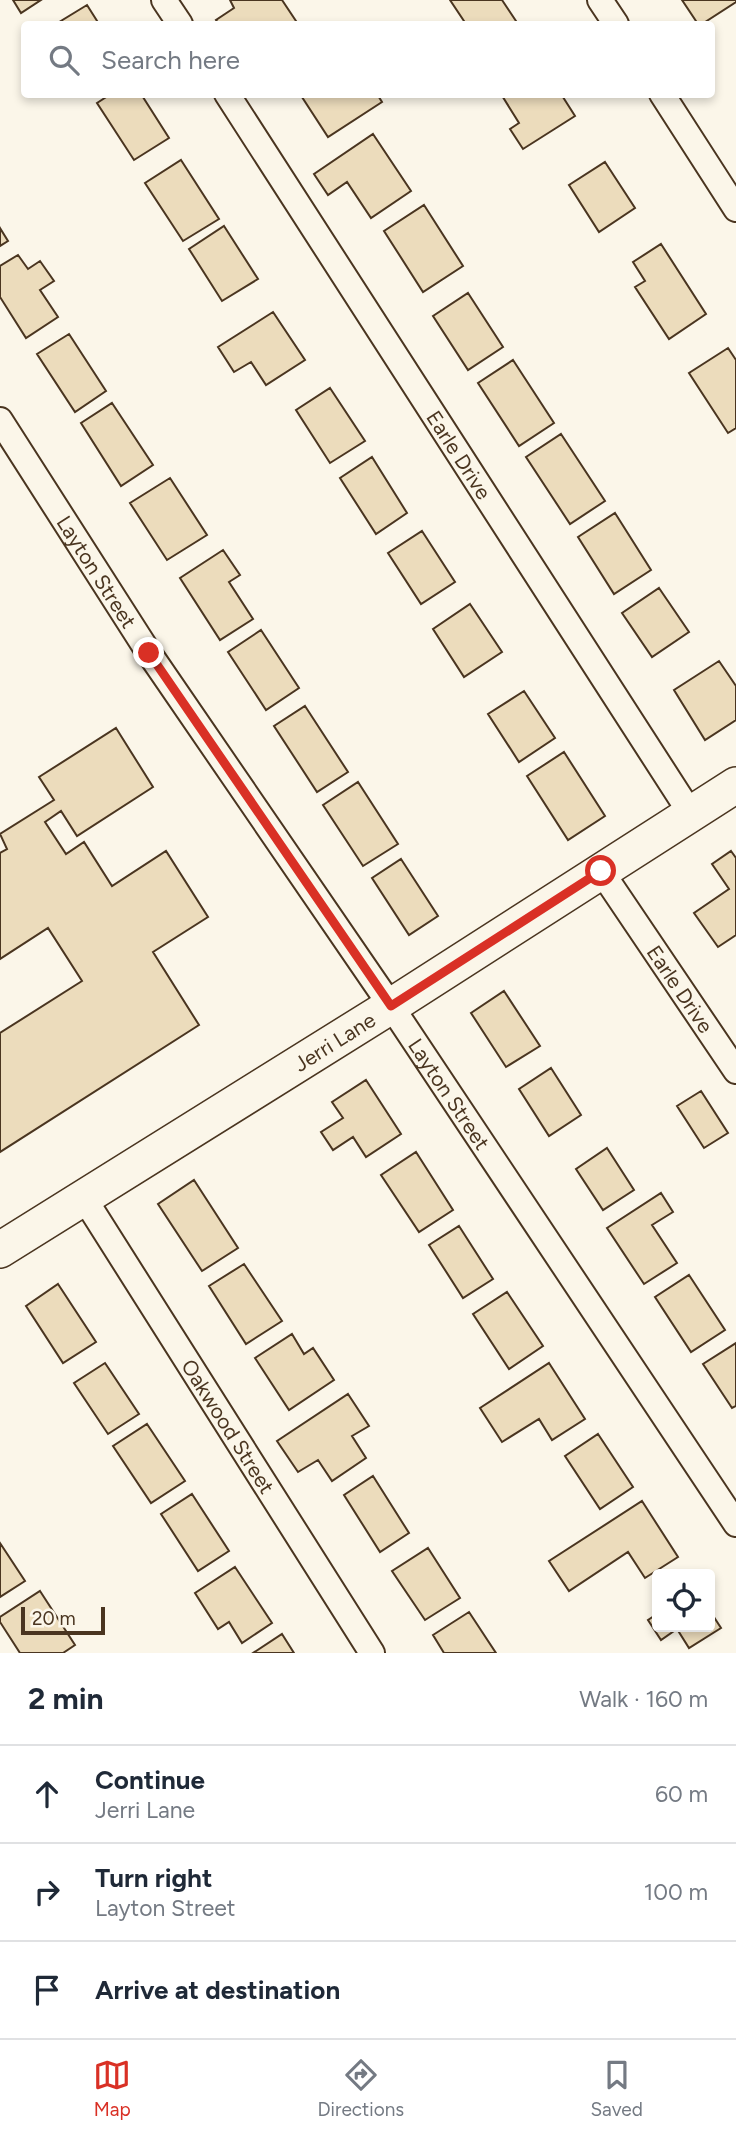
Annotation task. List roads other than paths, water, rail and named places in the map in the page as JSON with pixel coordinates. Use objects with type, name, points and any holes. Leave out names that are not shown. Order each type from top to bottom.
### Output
[{"type":"street","points":[[164,0],[178,21]]},
{"type":"street","points":[[600,0],[614,21]]},
{"type":"street","name":"Earle Drive","points":[[230,98],[691,814]]},
{"type":"street","points":[[665,98],[736,209]]},
{"type":"street","name":"Layton Street","points":[[0,420],[149,653],[391,1006],[736,1524]]},
{"type":"street","name":"Jerri Lane","points":[[0,1250],[391,1006],[736,785]]},
{"type":"street","name":"Earle Drive","points":[[601,871],[736,1071]]},
{"type":"street","name":"Oakwood Street","points":[[83,1198],[372,1653]]}]
